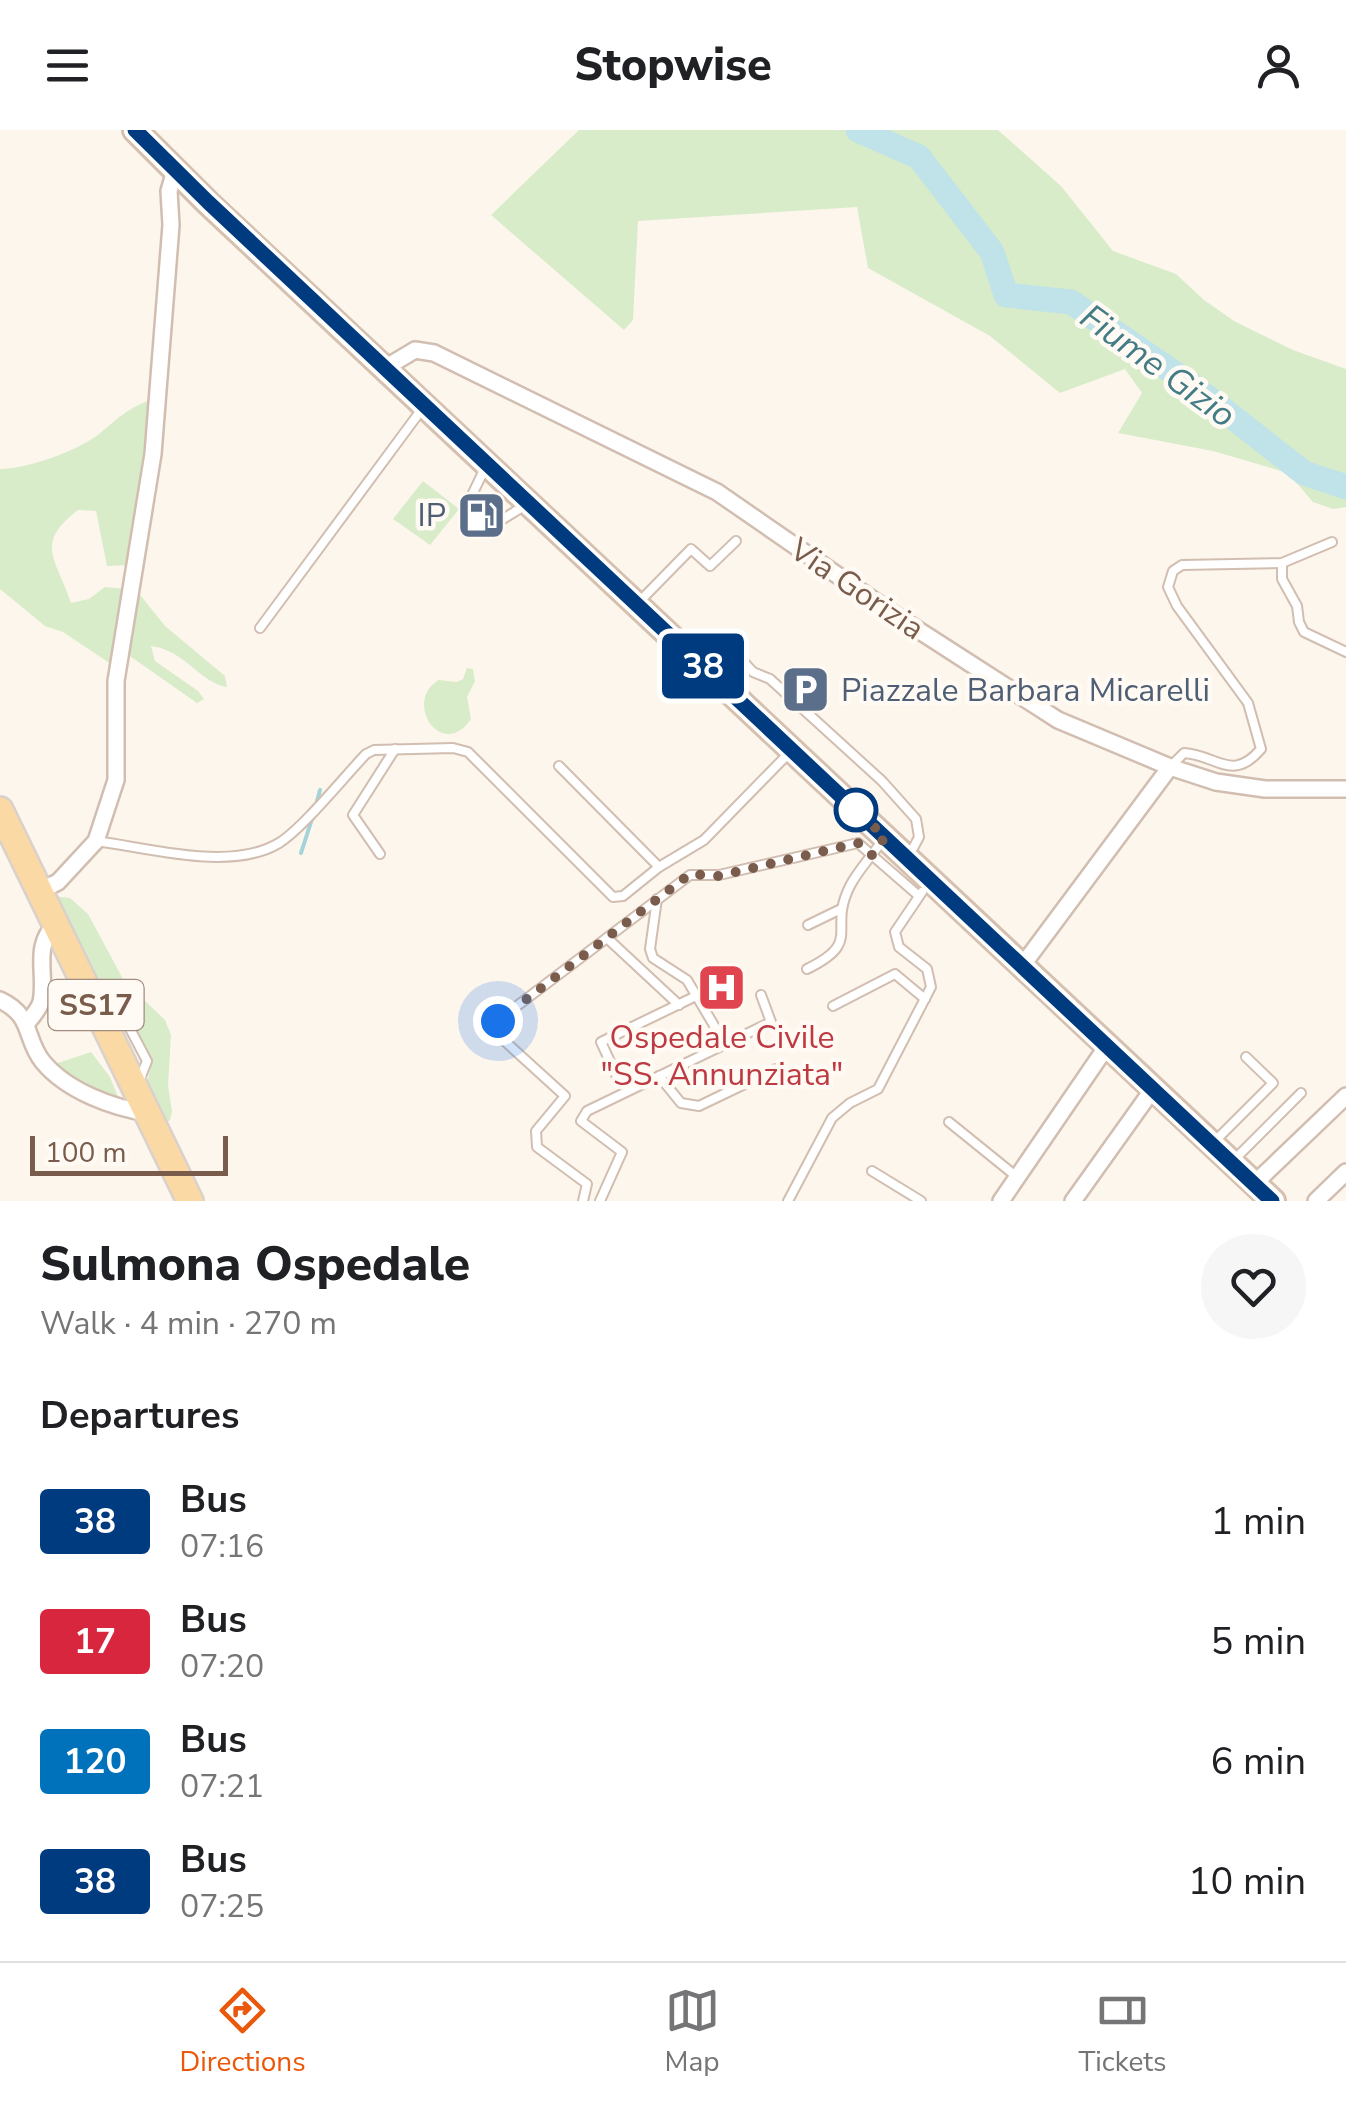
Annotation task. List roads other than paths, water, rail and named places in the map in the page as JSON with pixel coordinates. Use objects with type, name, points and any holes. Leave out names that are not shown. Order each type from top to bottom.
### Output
[{"type":"main road","points":[[135,130],[792,750],[878,846],[908,859],[924,888],[1022,966],[1272,1201]]},
{"type":"main road","name":"SS17","points":[[0,810],[190,1201]]},
{"type":"street","points":[[40,891],[58,882],[96,841],[116,780],[116,681],[153,454],[171,225],[169,191],[174,170]]},
{"type":"street","name":"Via Gorizia","points":[[385,368],[416,350],[434,352],[700,483],[1045,712],[1170,767],[1241,787],[1346,790]]},
{"type":"street","points":[[1022,966],[1170,767]]},
{"type":"street","points":[[27,1023],[41,1004],[40,964],[45,934],[56,924]]},
{"type":"street","points":[[0,1000],[13,1006],[27,1023],[42,1061],[70,1084],[120,1109],[148,1112]]},
{"type":"street","points":[[1001,1201],[1107,1046]]},
{"type":"street","points":[[1073,1201],[1153,1089]]},
{"type":"street","points":[[1254,1184],[1346,1096]]},
{"type":"street","points":[[1316,1201],[1346,1172]]},
{"type":"lane","points":[[260,628],[425,405]]},
{"type":"lane","points":[[488,465],[471,498],[498,522],[528,502]]},
{"type":"lane","points":[[637,604],[691,550],[710,566],[736,541]]},
{"type":"lane","points":[[1170,767],[1184,752],[1200,754],[1219,765],[1240,766],[1251,761],[1261,749],[1248,704],[1177,606],[1168,587],[1172,571],[1182,565],[1282,563],[1332,542]]},
{"type":"lane","points":[[1282,563],[1282,579],[1298,606],[1304,632],[1346,652]]},
{"type":"lane","points":[[718,680],[740,658],[753,672],[770,679],[882,780],[916,819],[919,836],[908,859]]},
{"type":"lane","points":[[96,841],[231,858],[255,855],[283,841],[366,754],[374,750],[453,748],[468,752],[614,897],[624,896],[658,867],[704,840],[792,750]]},
{"type":"lane","points":[[380,854],[352,815],[395,750]]},
{"type":"lane","points":[[559,766],[658,867]]},
{"type":"lane","points":[[582,1201],[587,1184],[537,1147],[536,1132],[565,1096],[498,1035],[498,1021],[690,874],[719,876],[858,843],[878,846],[924,888],[896,932],[899,947],[927,970],[931,987],[878,1089],[850,1103],[832,1118],[788,1201]]},
{"type":"lane","points":[[807,969],[833,956],[840,945],[841,909],[851,884],[878,846]]},
{"type":"lane","points":[[657,898],[650,949],[653,958],[687,980],[724,1044]]},
{"type":"lane","points":[[808,924],[841,909]]},
{"type":"lane","points":[[607,938],[679,1004]]},
{"type":"lane","points":[[834,1006],[896,974],[925,998]]},
{"type":"lane","points":[[604,1199],[622,1152],[581,1120],[587,1112],[770,1022],[761,995]]},
{"type":"lane","points":[[619,1082],[601,1042],[696,996]]},
{"type":"lane","points":[[1212,1144],[1274,1083],[1246,1057]]},
{"type":"lane","points":[[660,1076],[681,1103],[699,1106],[776,1069]]},
{"type":"lane","points":[[1232,1162],[1301,1093]]},
{"type":"lane","points":[[949,1122],[1018,1177]]},
{"type":"lane","points":[[872,1171],[921,1201]]},
{"type":"waterway","name":"Fiume Gizio","points":[[858,130],[919,157],[992,252],[1006,295],[1071,302],[1193,386],[1304,473],[1346,487]]},
{"type":"waterway","points":[[316,805],[320,790]]},
{"type":"waterway","points":[[301,853],[312,819]]},
{"type":"place","name":"IP","points":[[481,515]]},
{"type":"place","name":"Piazzale Barbara Micarelli","points":[[806,690]]},
{"type":"place","name":"Ospedale Civile \"SS. Annunziata\"","points":[[722,987]]}]
